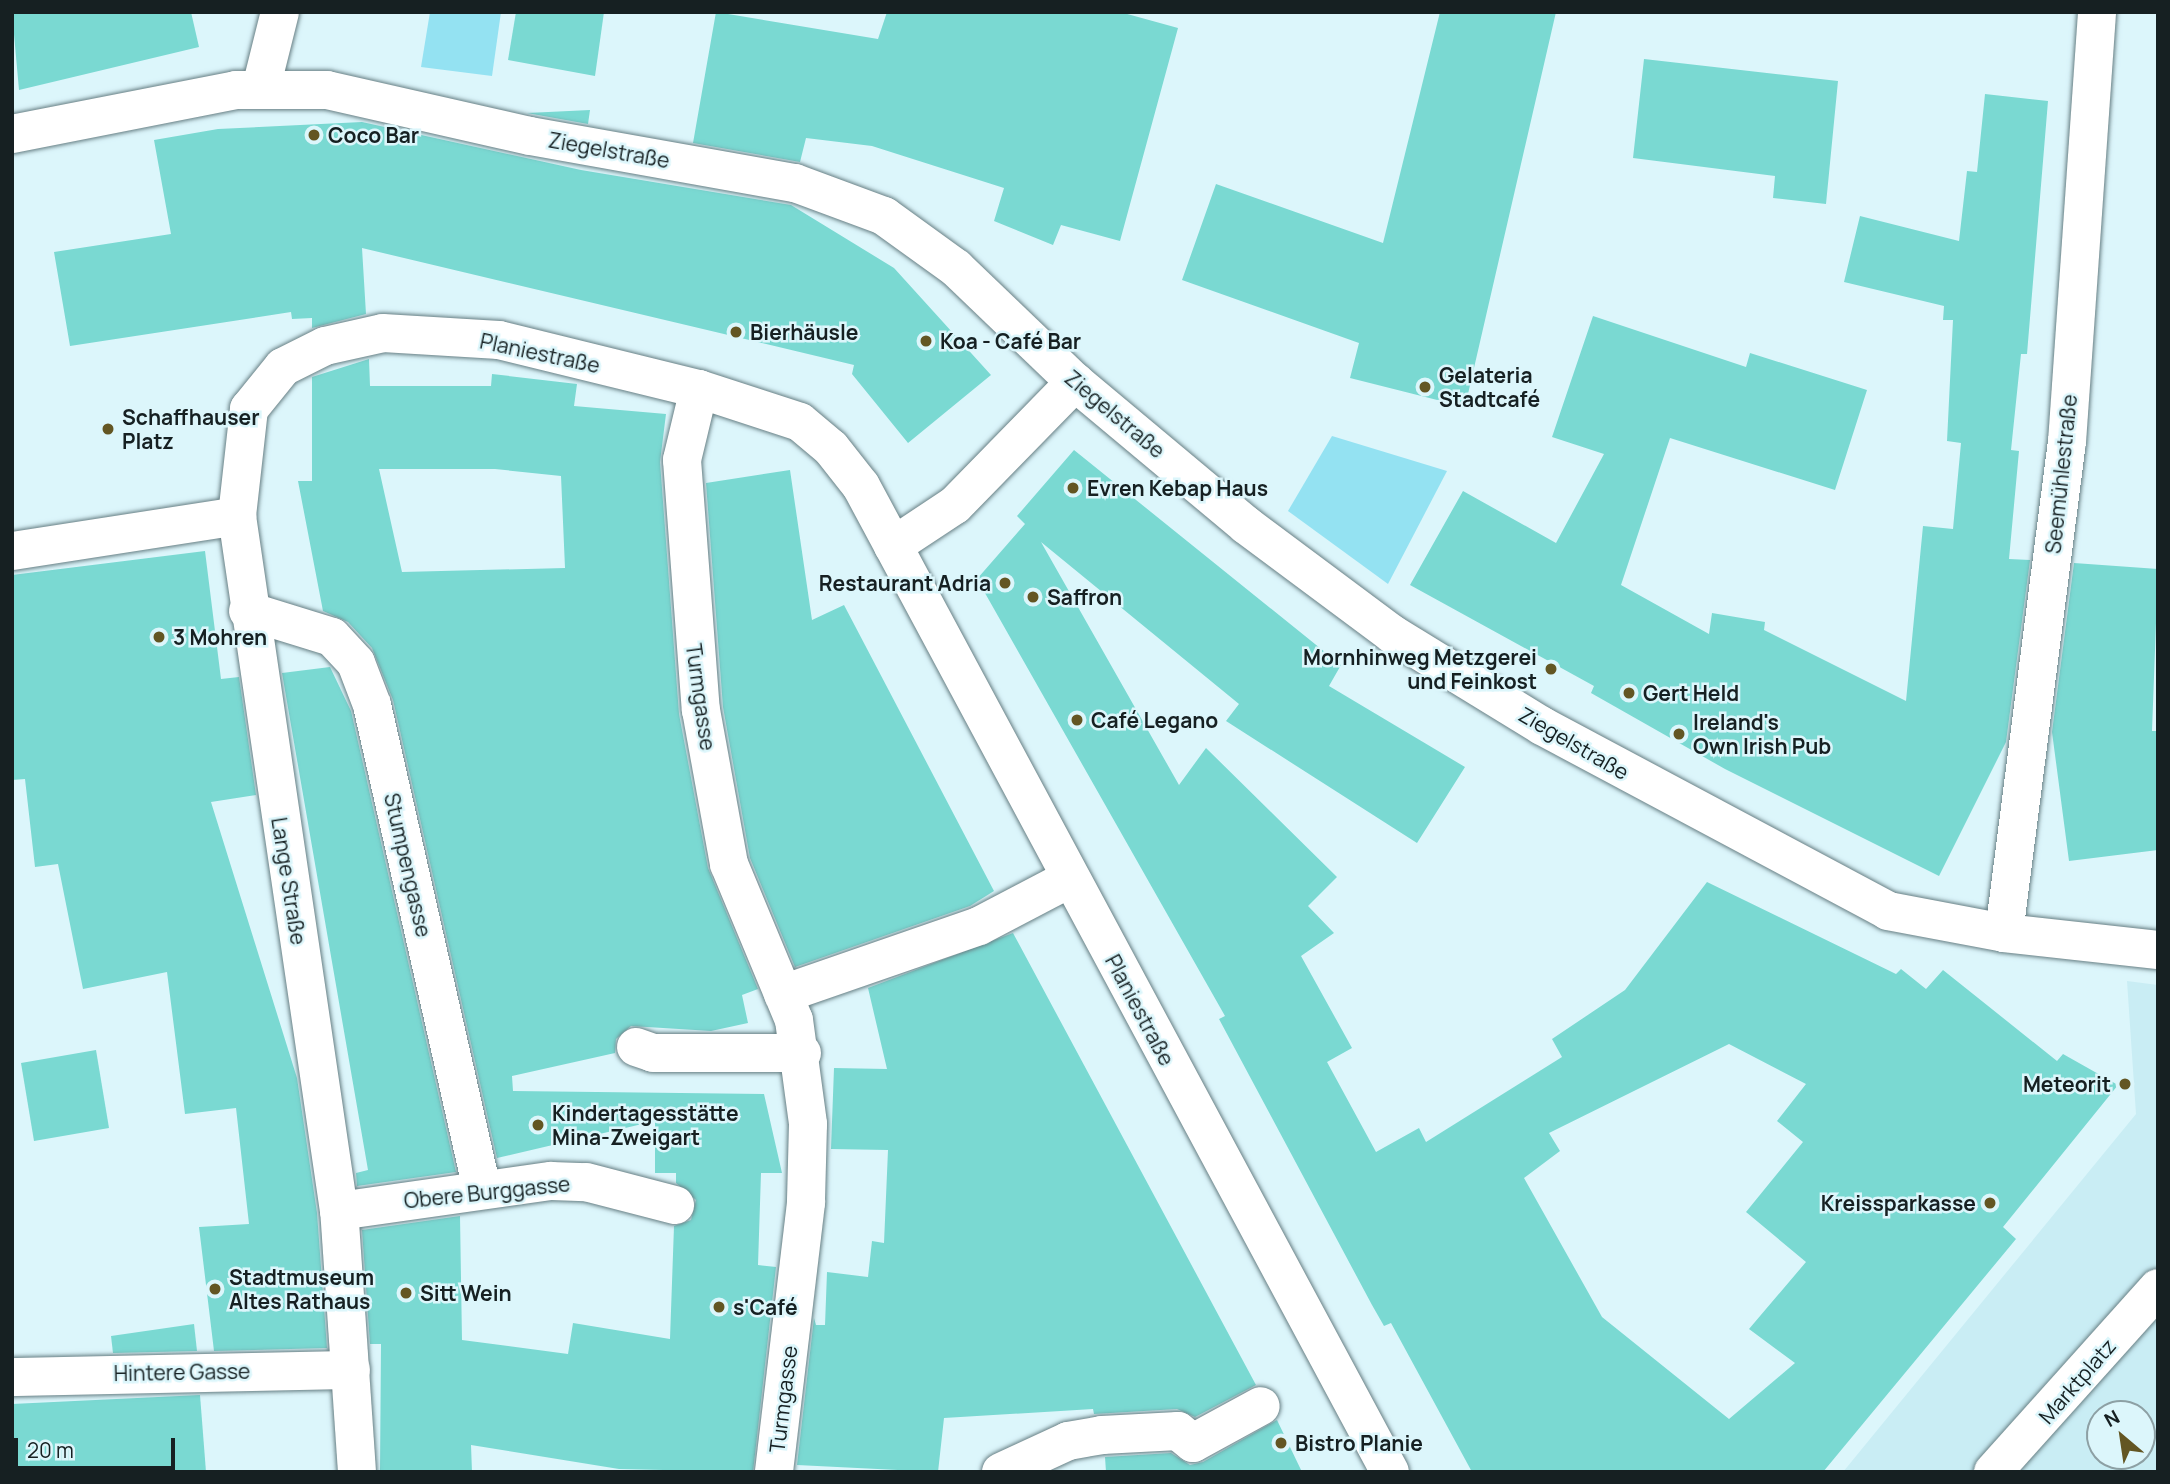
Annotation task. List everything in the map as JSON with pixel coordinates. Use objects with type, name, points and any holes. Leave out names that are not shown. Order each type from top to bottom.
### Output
[{"type":"street","points":[[261,88],[280,12]]},
{"type":"street","name":"Seemühlestraße","points":[[2004,933],[2067,442],[2097,12]]},
{"type":"street","name":"Ziegelstraße","points":[[12,134],[261,88],[327,90],[530,136],[795,183],[884,216],[956,268],[1074,382],[1392,634],[1542,726],[1888,911],[2004,933],[2158,950]]},
{"type":"street","name":"Planiestraße","points":[[237,516],[249,409],[283,367],[325,345],[383,333],[499,340],[699,389],[800,422],[862,486],[1069,879],[1390,1472]]},
{"type":"street","points":[[893,546],[956,505],[1074,382]]},
{"type":"street","name":"Turmgasse","points":[[699,389],[682,460],[701,710],[729,864],[783,994],[802,1053],[806,1203],[774,1472]]},
{"type":"street","points":[[12,551],[237,516]]},
{"type":"street","name":"Lange Straße","points":[[237,516],[248,611],[339,1211],[357,1430],[357,1472]]},
{"type":"street","name":"Stumpengasse","points":[[248,611],[332,637],[356,663],[372,705],[482,1190]]},
{"type":"street","points":[[783,994],[979,926],[1069,879]]},
{"type":"street","points":[[636,1047],[653,1053],[802,1053]]},
{"type":"street","name":"Obere Burggasse","points":[[339,1211],[482,1190],[586,1182],[675,1205]]},
{"type":"street","name":"Marktplatz","points":[[1993,1472],[2158,1287]]},
{"type":"street","name":"Hintere Gasse","points":[[12,1377],[351,1370]]},
{"type":"street","points":[[1001,1472],[1068,1441],[1102,1435],[1178,1430],[1195,1457],[1261,1406]]},
{"type":"shaded area","points":[[430,12],[501,12],[492,76],[421,67]]},
{"type":"shaded area","points":[[1332,436],[1447,471],[1388,584],[1288,511]]},
{"type":"shaded area","points":[[2127,981],[2158,985],[2158,1472],[1843,1472],[2136,1114]]},
{"type":"building","points":[[12,12],[191,12],[199,47],[19,90]]},
{"type":"building","points":[[516,12],[604,12],[595,76],[508,60]]},
{"type":"building","points":[[716,12],[878,39],[887,12],[1120,12],[1178,28],[1120,241],[1061,225],[1053,245],[994,221],[1004,188],[872,146],[806,138],[800,162],[693,143]]},
{"type":"building","points":[[1440,12],[1556,12],[1465,407],[1350,378],[1359,343],[1182,280],[1216,184],[1383,243]]},
{"type":"building","points":[[1644,59],[1838,81],[1826,204],[1773,198],[1775,176],[1633,158]]},
{"type":"building","points":[[1985,94],[2048,101],[2027,354],[2021,354],[2011,450],[2019,451],[2009,559],[2030,560],[2006,742],[1939,876],[1725,769],[1591,693],[1594,686],[1410,585],[1463,491],[1556,543],[1604,454],[1552,437],[1593,316],[1746,367],[1750,353],[1867,390],[1835,490],[1670,438],[1621,585],[1709,634],[1712,613],[1765,622],[1764,630],[1906,701],[1923,526],[1953,529],[1961,443],[1947,441],[1953,320],[1943,320],[1944,306],[1844,282],[1860,216],[1959,241],[1967,171],[1977,172]]},
{"type":"building","points":[[590,110],[588,124],[527,113]]},
{"type":"building","points":[[362,122],[581,170],[791,205],[894,268],[991,375],[908,443],[852,374],[854,365],[362,248],[366,314],[312,328],[312,318],[292,319],[291,312],[70,346],[54,252],[171,234],[154,140],[218,129]]},
{"type":"building","points":[[369,359],[370,386],[491,386],[492,374],[577,384],[574,406],[666,414],[660,462],[679,714],[708,868],[758,989],[742,995],[748,1023],[711,1031],[631,1026],[616,1039],[615,1053],[512,1076],[513,1091],[764,1094],[782,1173],[761,1173],[758,1265],[776,1267],[753,1472],[619,1469],[471,1445],[472,1472],[380,1472],[381,1344],[370,1344],[362,1230],[460,1216],[462,1340],[568,1354],[573,1323],[670,1339],[674,1226],[691,1220],[696,1200],[676,1183],[676,1173],[655,1173],[655,1121],[497,1158],[393,700],[372,648],[348,622],[323,611],[298,481],[312,481],[312,377]],"holes":[[[379,469],[495,469],[561,476],[565,568],[402,572]]]},
{"type":"building","points":[[1074,450],[1341,665],[1329,686],[1465,767],[1417,843],[1226,721],[1239,704],[1041,542],[1179,785],[1206,748],[1337,877],[1308,906],[1334,933],[1301,956],[1352,1048],[1327,1062],[1376,1152],[1419,1128],[1426,1142],[1562,1057],[1552,1039],[1625,990],[1707,882],[1896,974],[1901,969],[1926,989],[1943,970],[2057,1061],[2063,1054],[2118,1085],[2003,1227],[2016,1239],[1823,1472],[1472,1472],[1391,1323],[1384,1326],[1372,1305],[1219,1019],[1225,1016],[977,579],[1025,524],[1017,516]],"holes":[[[1729,1044],[1806,1084],[1777,1121],[1803,1142],[1746,1212],[1806,1262],[1749,1329],[1795,1363],[1729,1419],[1602,1317],[1524,1178],[1560,1151],[1549,1133]]]},
{"type":"building","points":[[790,470],[812,620],[844,605],[994,891],[970,906],[795,967],[750,858],[723,707],[706,483]]},
{"type":"building","points":[[205,551],[221,679],[239,677],[256,795],[211,802],[297,1078],[317,1213],[327,1348],[214,1351],[199,1227],[249,1224],[236,1108],[185,1114],[167,972],[83,989],[58,864],[35,867],[25,779],[12,780],[12,575]]},
{"type":"building","points":[[2074,563],[2158,569],[2152,731],[2158,731],[2158,850],[2069,861],[2052,732]]},
{"type":"building","points":[[330,667],[351,711],[456,1172],[357,1186],[356,1173],[368,1170],[282,673]]},
{"type":"building","points":[[1013,933],[1256,1385],[1195,1417],[1177,1409],[1094,1414],[1093,1409],[944,1418],[938,1472],[797,1465],[814,1318],[816,1325],[825,1325],[827,1272],[868,1277],[872,1241],[884,1243],[888,1150],[831,1149],[834,1068],[887,1069],[868,988]]},
{"type":"building","points":[[96,1050],[109,1128],[34,1141],[21,1063]]},
{"type":"building","points":[[194,1324],[197,1351],[113,1353],[111,1336]]},
{"type":"building","points":[[200,1395],[206,1472],[12,1472],[12,1404]]},
{"type":"building","points":[[1277,1420],[1302,1472],[1106,1472],[1105,1457],[1171,1453],[1190,1465],[1203,1462]]},
{"type":"place","name":"Coco Bar","points":[[314,135]]},
{"type":"place","name":"Bierhäusle","points":[[736,332]]},
{"type":"place","name":"Koa - Café Bar","points":[[926,341]]},
{"type":"place","name":"Gelateria Stadtcafé","points":[[1425,387]]},
{"type":"place","name":"Schaffhauser Platz","points":[[108,429]]},
{"type":"place","name":"Evren Kebap Haus","points":[[1073,488]]},
{"type":"place","name":"Restaurant Adria","points":[[1005,583]]},
{"type":"place","name":"Saffron","points":[[1033,597]]},
{"type":"place","name":"3 Mohren","points":[[159,637]]},
{"type":"place","name":"Mornhinweg Metzgerei und Feinkost","points":[[1551,669]]},
{"type":"place","name":"Gert Held","points":[[1629,693]]},
{"type":"place","name":"Café Legano","points":[[1077,720]]},
{"type":"place","name":"Ireland's Own Irish Pub","points":[[1679,734]]},
{"type":"place","name":"Meteorit","points":[[2125,1084]]},
{"type":"place","name":"Kindertagesstätte Mina-Zweigart","points":[[538,1125]]},
{"type":"place","name":"Kreissparkasse","points":[[1990,1203]]},
{"type":"place","name":"Stadtmuseum Altes Rathaus","points":[[215,1289]]},
{"type":"place","name":"Sitt Wein","points":[[406,1293]]},
{"type":"place","name":"s'Café","points":[[719,1307]]},
{"type":"place","name":"Bistro Planie","points":[[1281,1443]]}]
